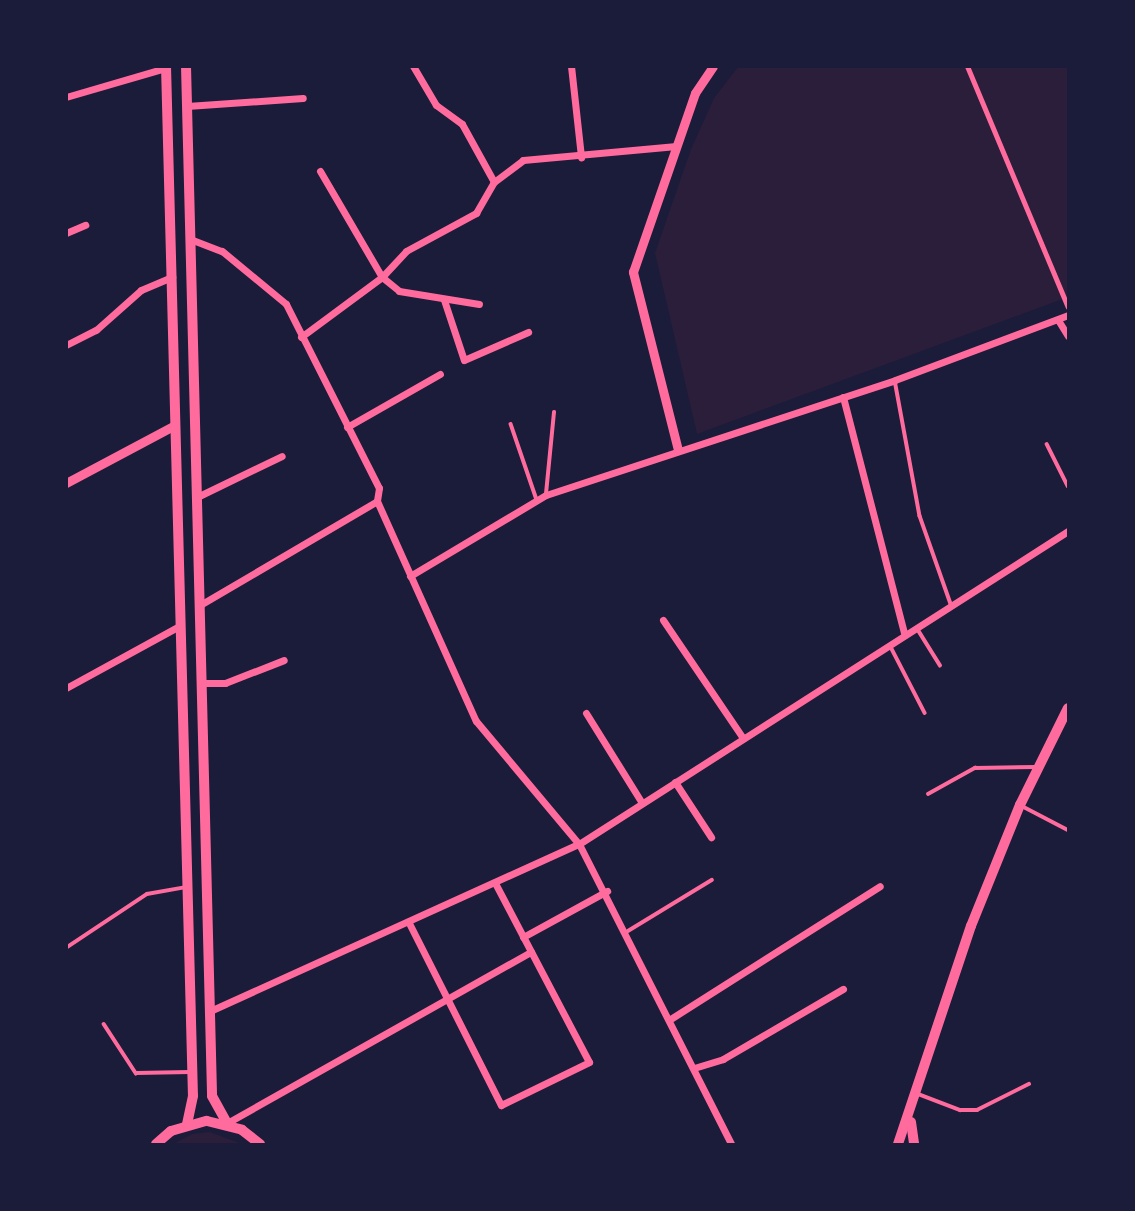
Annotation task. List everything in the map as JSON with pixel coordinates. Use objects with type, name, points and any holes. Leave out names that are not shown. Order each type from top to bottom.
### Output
[{"type":"main road","points":[[186,66],[212,1096],[227,1123],[260,1144]]},
{"type":"main road","points":[[166,67],[192,1072],[187,1124]]},
{"type":"main road","points":[[168,142],[188,144]]},
{"type":"main road","points":[[169,181],[189,182]]},
{"type":"main road","points":[[175,425],[195,422]]},
{"type":"main road","points":[[898,1144],[911,1119],[971,926],[1020,805],[1069,708]]},
{"type":"main road","points":[[911,1119],[914,1144]]},
{"type":"main road","points":[[156,1144],[187,1124],[227,1123]]},
{"type":"street","points":[[414,66],[436,104],[462,124],[494,182]]},
{"type":"street","points":[[571,66],[581,157]]},
{"type":"street","points":[[678,450],[633,272],[695,93],[713,66]]},
{"type":"street","points":[[967,66],[1069,307]]},
{"type":"street","points":[[66,97],[166,67]]},
{"type":"street","points":[[187,106],[303,98]]},
{"type":"street","points":[[301,337],[383,277],[407,251],[476,213],[494,182],[523,160],[581,157],[676,145]]},
{"type":"street","points":[[320,171],[383,277],[399,291],[479,304]]},
{"type":"street","points":[[66,233],[85,225]]},
{"type":"street","points":[[190,239],[222,251],[286,304],[379,488],[377,501],[475,721],[579,844],[628,931],[731,1144]]},
{"type":"street","points":[[66,345],[96,330],[141,290],[172,277]]},
{"type":"street","points":[[444,300],[464,360],[528,332]]},
{"type":"street","points":[[410,576],[546,495],[895,380],[1069,315]]},
{"type":"street","points":[[1058,320],[1069,336]]},
{"type":"street","points":[[347,427],[440,374]]},
{"type":"street","points":[[843,397],[904,633]]},
{"type":"street","points":[[66,483],[175,425]]},
{"type":"street","points":[[197,498],[282,456]]},
{"type":"street","points":[[200,605],[377,501]]},
{"type":"street","points":[[210,1011],[579,844],[904,633],[1069,531]]},
{"type":"street","points":[[663,620],[743,738]]},
{"type":"street","points":[[66,688],[181,625]]},
{"type":"street","points":[[202,683],[225,684],[284,660]]},
{"type":"street","points":[[586,713],[642,803]]},
{"type":"street","points":[[675,782],[712,837]]},
{"type":"street","points":[[409,923],[501,1105],[589,1062],[495,883]]},
{"type":"street","points":[[672,1018],[880,886]]},
{"type":"street","points":[[523,937],[607,891]]},
{"type":"street","points":[[227,1123],[449,1002],[531,952]]},
{"type":"street","points":[[694,1068],[723,1059],[843,989]]},
{"type":"lane","points":[[895,380],[920,516],[951,604]]},
{"type":"lane","points":[[546,495],[554,412]]},
{"type":"lane","points":[[510,424],[537,500]]},
{"type":"lane","points":[[1047,443],[1069,486]]},
{"type":"lane","points":[[916,626],[940,665]]},
{"type":"lane","points":[[889,643],[925,713]]},
{"type":"lane","points":[[928,794],[975,768],[1038,767]]},
{"type":"lane","points":[[1020,805],[1069,830]]},
{"type":"lane","points":[[628,931],[712,880]]},
{"type":"lane","points":[[66,948],[147,894],[187,887]]},
{"type":"lane","points":[[104,1024],[136,1073],[192,1072]]},
{"type":"lane","points":[[918,1094],[960,1110],[977,1110],[1029,1084]]},
{"type":"shaded area","points":[[738,67],[1068,67],[1068,297],[697,434],[655,253],[691,149],[714,98]]},
{"type":"shaded area","points":[[210,1132],[242,1144],[173,1144],[192,1134]]}]
